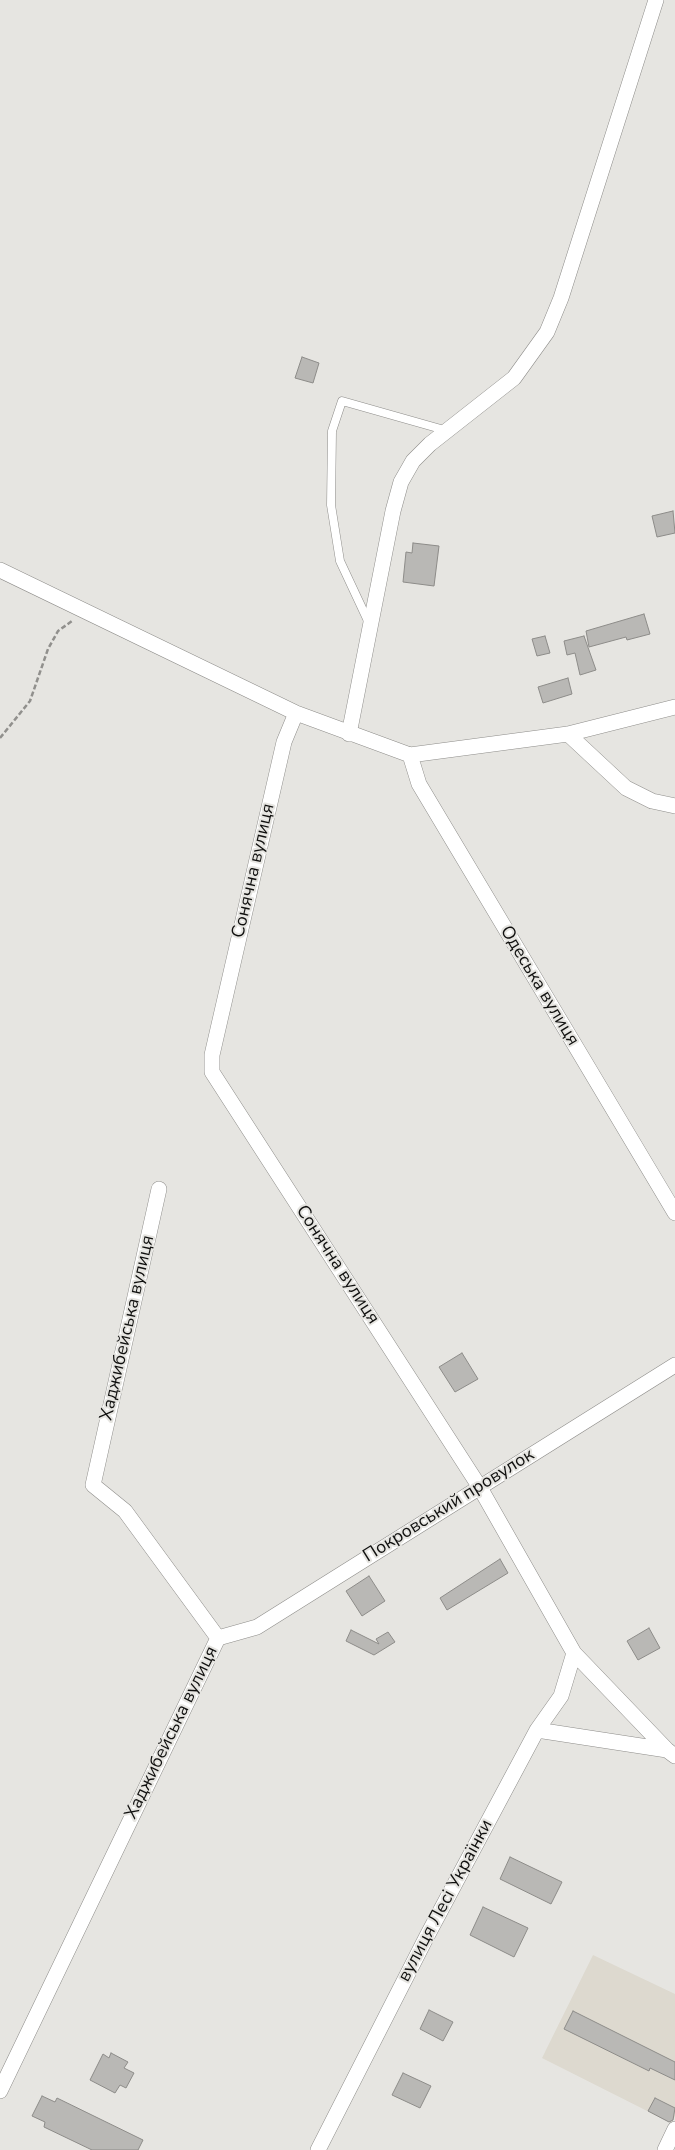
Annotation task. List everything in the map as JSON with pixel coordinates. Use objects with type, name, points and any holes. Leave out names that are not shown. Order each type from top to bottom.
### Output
[{"type":"street","points":[[349,734],[393,511],[401,482],[413,462],[430,444],[514,378],[547,332],[561,298],[656,0]]},
{"type":"street","points":[[0,570],[296,713],[410,755],[568,734],[675,707]]},
{"type":"street","name":"Сонячна вулиця","points":[[296,713],[282,751],[212,1055],[212,1072],[479,1486],[574,1653],[671,1753]]},
{"type":"street","points":[[568,734],[626,788],[652,801],[675,806]]},
{"type":"street","name":"Одеська вулиця","points":[[410,755],[418,784],[675,1213]]},
{"type":"street","name":"Хаджибейська вулиця","points":[[0,2091],[218,1638],[125,1511],[93,1485],[159,1189]]},
{"type":"street","name":"Покровський провулок","points":[[218,1638],[257,1626],[675,1365]]},
{"type":"street","name":"вулиця Лесі Українки","points":[[318,2150],[427,1936],[537,1730],[561,1696],[574,1653]]},
{"type":"street","points":[[537,1730],[671,1753]]},
{"type":"street","points":[[665,2150],[675,2129]]},
{"type":"lane","points":[[370,627],[340,561],[332,505],[332,431],[342,401],[448,430]]},
{"type":"path","points":[[0,738],[30,701],[48,649],[58,631],[68,622],[90,614]]},
{"type":"shaded area","points":[[593,1955],[675,1994],[675,2116],[671,2123],[542,2058]]},
{"type":"building","points":[[302,357],[319,363],[313,383],[295,378]]},
{"type":"building","points":[[673,511],[675,533],[657,537],[652,516]]},
{"type":"building","points":[[413,543],[439,546],[434,586],[403,582],[406,552],[412,553]]},
{"type":"building","points":[[644,614],[650,634],[627,640],[626,637],[589,647],[586,631]]},
{"type":"building","points":[[545,636],[550,653],[537,656],[532,639]]},
{"type":"building","points":[[584,636],[596,670],[580,675],[575,653],[567,655],[564,641]]},
{"type":"building","points":[[568,678],[572,694],[543,703],[538,687]]},
{"type":"building","points":[[462,1353],[478,1379],[455,1392],[439,1367]]},
{"type":"building","points":[[500,1559],[508,1573],[447,1610],[440,1598]]},
{"type":"building","points":[[369,1576],[385,1601],[362,1616],[346,1591]]},
{"type":"building","points":[[649,1628],[660,1648],[638,1660],[627,1641]]},
{"type":"building","points":[[351,1630],[379,1644],[376,1639],[388,1632],[395,1642],[374,1655],[346,1641]]},
{"type":"building","points":[[510,1857],[562,1882],[551,1904],[500,1879]]},
{"type":"building","points":[[483,1907],[528,1928],[514,1957],[470,1935]]},
{"type":"building","points":[[429,2010],[453,2022],[443,2041],[420,2029]]},
{"type":"building","points":[[573,2011],[675,2062],[675,2080],[650,2068],[649,2071],[564,2029]]},
{"type":"building","points":[[111,2053],[128,2062],[124,2068],[134,2073],[126,2088],[120,2085],[115,2093],[90,2080],[103,2054],[109,2058]]},
{"type":"building","points":[[403,2073],[431,2086],[420,2108],[392,2095]]},
{"type":"building","points":[[42,2096],[55,2102],[57,2098],[143,2140],[138,2150],[92,2150],[44,2127],[45,2122],[32,2116]]},
{"type":"building","points":[[655,2098],[675,2108],[673,2120],[669,2122],[648,2111]]}]
